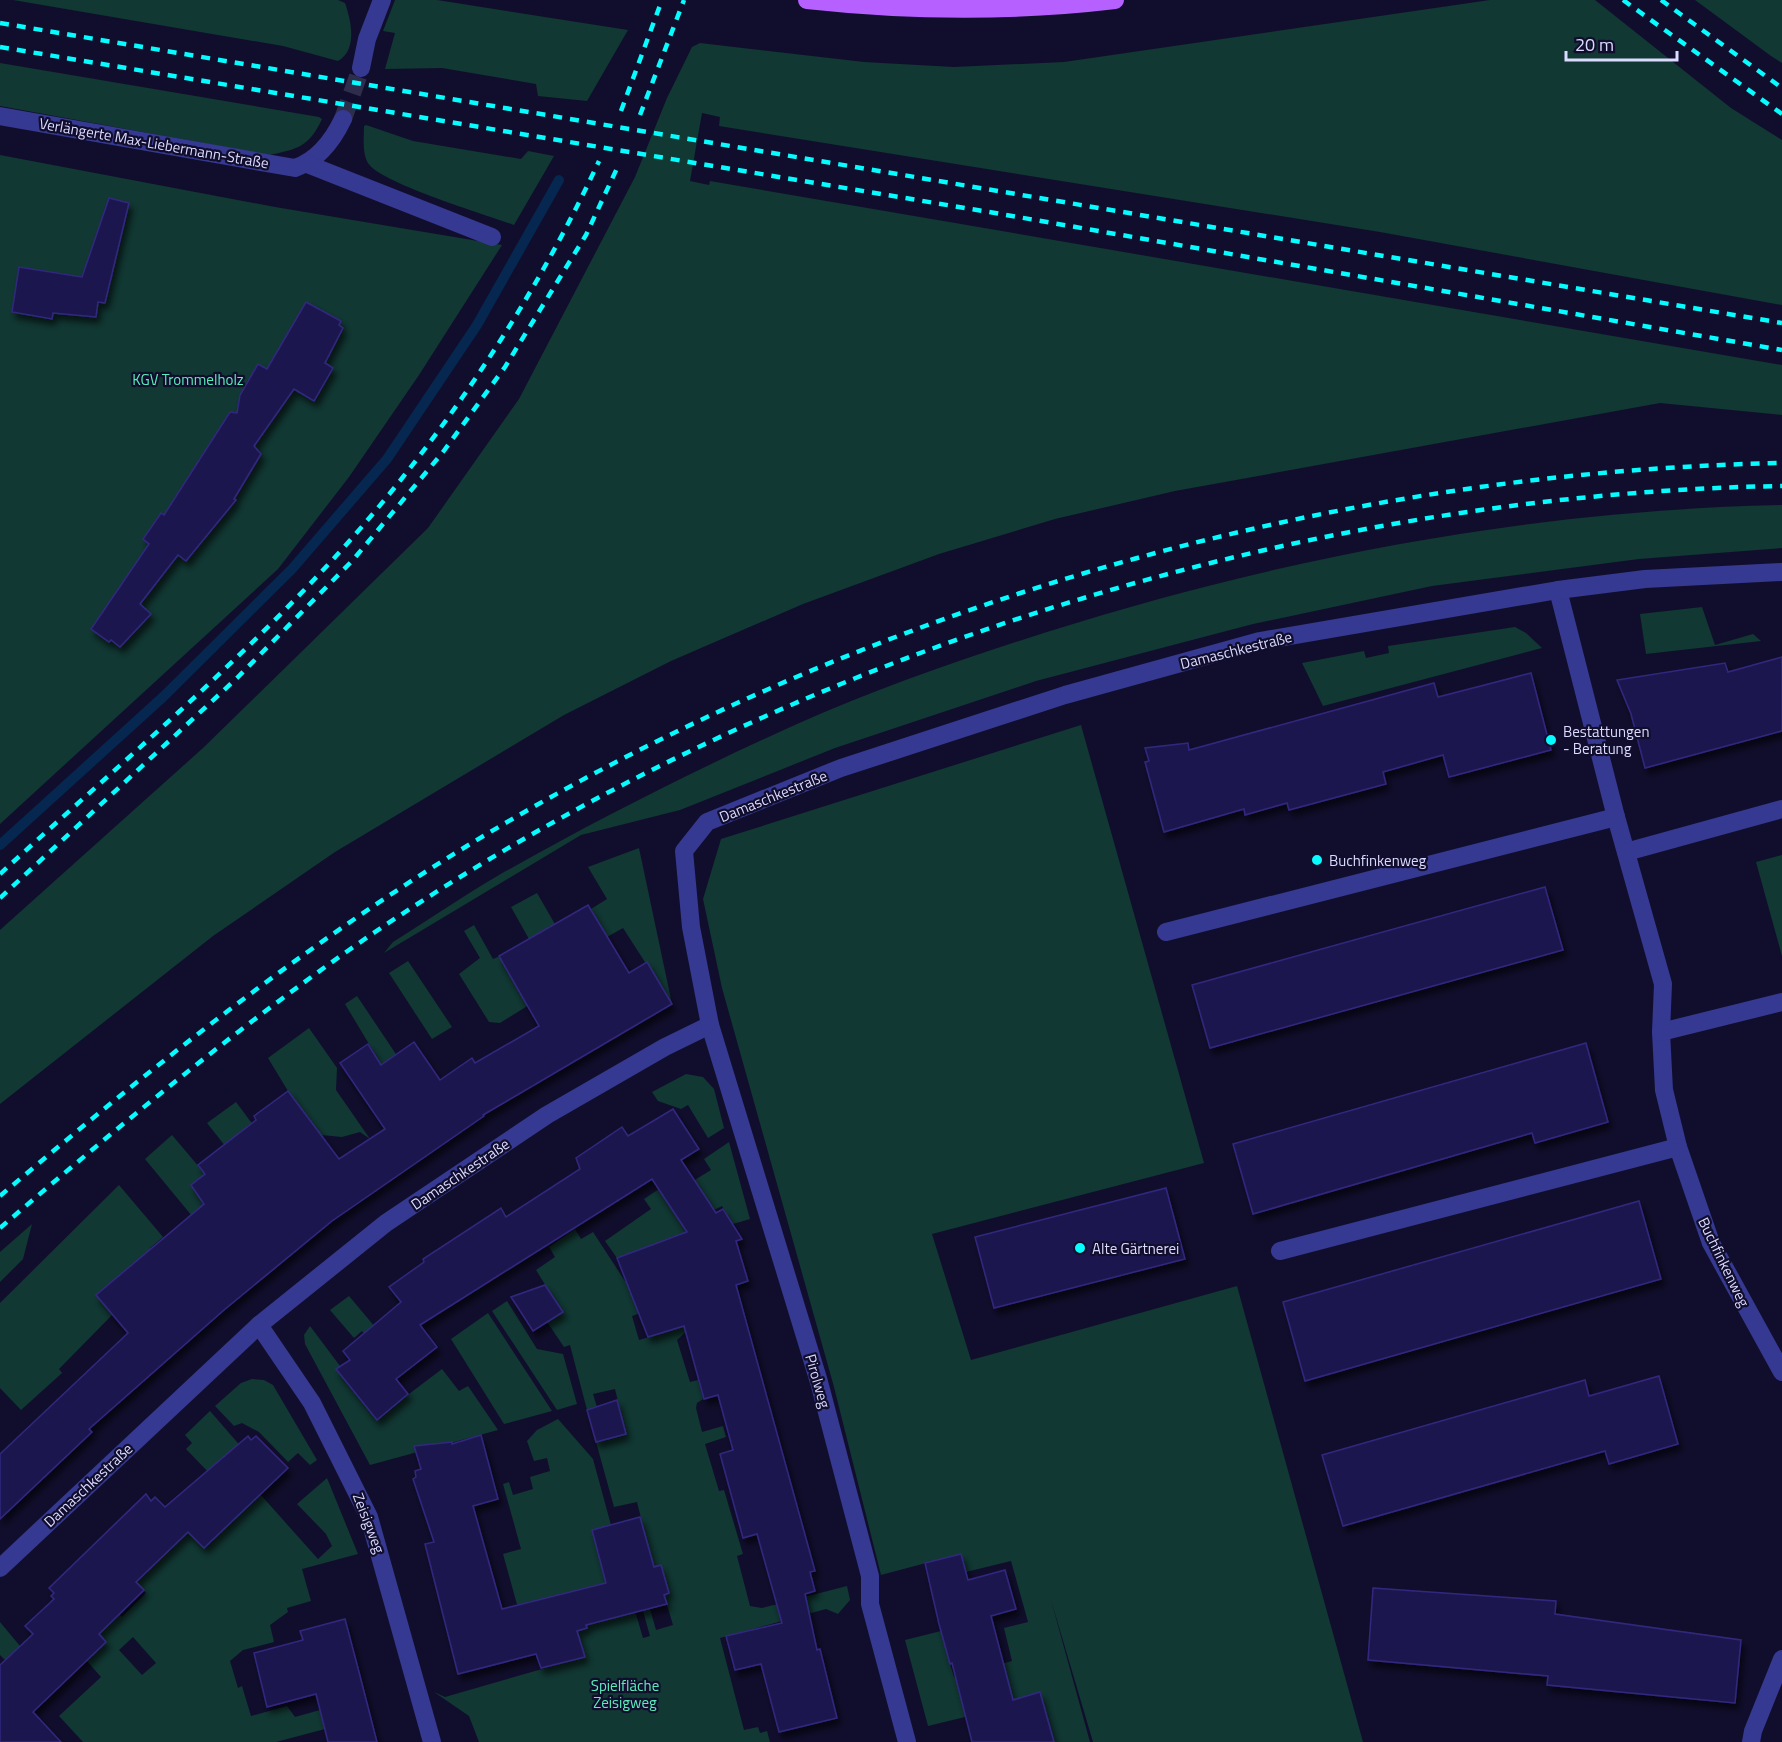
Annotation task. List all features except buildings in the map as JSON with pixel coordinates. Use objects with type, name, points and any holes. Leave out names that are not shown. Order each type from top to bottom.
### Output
[{"type":"main road","points":[[807,0],[921,7],[1018,7],[1115,0]]},
{"type":"street","points":[[361,68],[382,0]]},
{"type":"street","name":"Verlängerte Max-Liebermann-Straße","points":[[0,116],[296,168],[307,164]]},
{"type":"street","points":[[343,119],[334,137],[307,164],[492,237]]},
{"type":"street","name":"Damaschkestraße","points":[[0,1568],[259,1325],[386,1223],[547,1115],[665,1047],[710,1025],[691,927],[684,851],[707,822],[841,768],[1065,695],[1260,641],[1558,590],[1645,579],[1782,572]]},
{"type":"street","name":"Buchfinkenweg","points":[[1558,590],[1616,817],[1663,984],[1661,1032],[1664,1090],[1678,1147],[1712,1243],[1782,1372]]},
{"type":"street","points":[[1626,852],[1782,809]]},
{"type":"street","points":[[1166,932],[1616,817]]},
{"type":"street","points":[[1661,1032],[1782,1002]]},
{"type":"street","name":"Pirolweg","points":[[710,1025],[821,1387],[870,1576],[870,1604],[907,1742]]},
{"type":"street","points":[[1280,1251],[1678,1147]]},
{"type":"street","name":"Zeisigweg","points":[[259,1325],[312,1403],[369,1517],[379,1542],[432,1742]]},
{"type":"street","points":[[1751,1742],[1782,1659]]},
{"type":"green space","points":[[13,0],[338,0],[345,3],[351,26],[351,42],[344,56],[338,61],[283,46]]},
{"type":"green space","points":[[395,0],[437,0],[628,30],[587,101],[538,96],[536,84],[442,68],[385,69],[395,33],[383,31]]},
{"type":"green space","points":[[1490,0],[1595,0],[1731,108],[1782,140],[1782,305],[1380,232],[719,126],[720,117],[702,113],[690,181],[709,185],[710,181],[1782,365],[1782,415],[1660,403],[1175,491],[1055,519],[939,554],[803,604],[671,661],[564,715],[335,852],[213,936],[0,1104],[0,930],[203,748],[428,528],[519,399],[635,177],[667,98],[692,47],[700,43],[864,62],[954,67],[1064,62]]},
{"type":"green space","points":[[1695,0],[1782,0],[1782,63],[1771,56]]},
{"type":"green space","points":[[0,63],[322,119],[307,141],[288,151],[269,155],[0,106]]},
{"type":"green space","points":[[364,126],[413,141],[521,159],[528,151],[554,156],[514,225],[412,189],[377,171],[368,163],[365,155]]},
{"type":"green space","name":"KGV Trommelholz","points":[[0,155],[275,207],[502,245],[419,375],[349,477],[278,569],[0,824]]},
{"type":"green space","points":[[1782,505],[1782,548],[1639,559],[1432,586],[1253,624],[1036,681],[835,748],[680,810],[581,835],[384,953],[393,942],[499,875],[609,815],[721,759],[858,698],[952,663],[1047,632],[1227,581],[1410,542],[1595,516]]},
{"type":"green space","points":[[1702,607],[1715,645],[1753,634],[1761,641],[1646,654],[1640,614]]},
{"type":"green space","points":[[1515,627],[1526,633],[1542,648],[1323,706],[1302,663],[1364,651],[1366,658],[1389,653],[1388,646]]},
{"type":"green space","points":[[1081,725],[1204,1163],[932,1234],[971,1360],[1237,1286],[1363,1742],[1093,1742],[1051,1600],[1090,1742],[1054,1742],[1040,1693],[965,1713],[965,1717],[928,1726],[905,1640],[941,1631],[954,1677],[1012,1661],[1004,1628],[1028,1622],[1011,1561],[966,1572],[960,1554],[881,1575],[834,1387],[722,988],[703,899],[721,839]]},
{"type":"green space","points":[[639,848],[672,1004],[623,928],[607,937],[591,909],[607,899],[588,867]]},
{"type":"green space","points":[[1782,855],[1782,956],[1756,862]]},
{"type":"green space","points":[[537,893],[571,952],[529,939],[511,907]]},
{"type":"green space","points":[[474,925],[493,959],[500,956],[529,1005],[500,1023],[489,1022],[459,974],[480,958],[464,931]]},
{"type":"green space","points":[[408,961],[452,1027],[432,1039],[389,973]]},
{"type":"green space","points":[[357,996],[414,1081],[384,1069],[345,1004]]},
{"type":"green space","points":[[309,1028],[337,1068],[336,1090],[370,1139],[360,1132],[342,1137],[321,1135],[288,1091],[268,1058]]},
{"type":"green space","points":[[686,1074],[703,1077],[714,1089],[724,1128],[708,1138],[688,1105],[681,1109],[658,1101],[652,1092]]},
{"type":"green space","points":[[236,1102],[289,1173],[245,1171],[207,1123]]},
{"type":"green space","points":[[172,1135],[205,1174],[192,1185],[221,1222],[206,1233],[145,1159]]},
{"type":"green space","points":[[729,1142],[750,1219],[733,1224],[722,1206],[714,1210],[702,1192],[673,1211],[686,1232],[701,1223],[717,1247],[641,1249],[617,1258],[605,1241],[651,1209],[644,1199],[674,1179],[680,1189],[711,1170],[704,1159]]},
{"type":"green space","points":[[119,1185],[163,1237],[150,1248],[166,1267],[138,1293],[121,1274],[97,1295],[113,1314],[59,1369],[62,1373],[21,1410],[0,1388],[0,1303]]},
{"type":"green space","points":[[32,1224],[23,1259],[0,1282],[0,1252]]},
{"type":"green space","name":"Spielfläche Zeisigweg","points":[[575,1229],[581,1239],[593,1232],[625,1281],[686,1260],[665,1305],[632,1316],[639,1340],[660,1334],[657,1322],[681,1316],[686,1332],[677,1340],[690,1382],[698,1380],[703,1399],[697,1403],[696,1408],[702,1432],[723,1426],[726,1437],[705,1444],[719,1491],[724,1490],[743,1554],[737,1556],[750,1606],[762,1608],[847,1586],[850,1600],[838,1614],[826,1609],[720,1638],[744,1730],[758,1727],[760,1733],[767,1731],[770,1742],[479,1742],[469,1716],[434,1692],[445,1697],[584,1657],[566,1634],[587,1628],[521,1619],[503,1554],[521,1549],[503,1484],[509,1482],[513,1495],[533,1489],[530,1477],[550,1471],[547,1458],[534,1461],[527,1441],[537,1430],[558,1419],[593,1459],[611,1525],[592,1530],[619,1556],[643,1638],[650,1636],[641,1604],[648,1602],[656,1630],[673,1625],[664,1595],[669,1593],[661,1565],[640,1571],[621,1532],[643,1526],[637,1502],[614,1507],[596,1442],[626,1434],[615,1389],[593,1394],[597,1407],[587,1410],[570,1345],[564,1347],[547,1322],[562,1312],[536,1270],[555,1257],[549,1247]]},
{"type":"green space","points":[[349,1296],[375,1327],[370,1340],[362,1331],[354,1338],[330,1310]]},
{"type":"green space","points":[[507,1301],[537,1349],[563,1354],[577,1404],[557,1410],[492,1311]]},
{"type":"green space","points":[[488,1313],[552,1411],[504,1424],[451,1339]]},
{"type":"green space","points":[[310,1326],[340,1366],[337,1369],[376,1419],[442,1369],[459,1391],[468,1386],[498,1430],[370,1465],[305,1344],[304,1335]]},
{"type":"green space","points":[[252,1379],[264,1380],[273,1385],[317,1460],[310,1465],[298,1453],[288,1462],[259,1432],[242,1423],[234,1426],[215,1406],[241,1383]]},
{"type":"green space","points":[[210,1411],[243,1449],[213,1477],[186,1449],[192,1443],[185,1435]]},
{"type":"green space","points":[[327,1478],[358,1554],[302,1569],[311,1601],[287,1608],[288,1612],[270,1625],[274,1642],[243,1650],[230,1661],[238,1688],[242,1686],[251,1716],[287,1706],[295,1717],[320,1710],[325,1729],[276,1742],[83,1742],[59,1716],[101,1677],[86,1660],[111,1606],[122,1617],[146,1593],[135,1581],[188,1531],[260,1494],[318,1559],[332,1546],[326,1534],[297,1504]],"holes":[[[133,1637],[156,1663],[142,1675],[119,1650]]]},
{"type":"green space","points":[[0,1622],[20,1646],[14,1652],[13,1668],[0,1655]]},
{"type":"waterway","points":[[0,845],[163,697],[292,569],[387,459],[477,325],[559,180]]},
{"type":"tunnel","points":[[343,119],[361,68]]},
{"type":"railway","points":[[621,111],[662,0]]},
{"type":"railway","points":[[640,115],[684,0]]},
{"type":"railway","points":[[1623,0],[1782,114]]},
{"type":"railway","points":[[1661,0],[1782,88]]},
{"type":"railway","points":[[0,23],[1782,323]]},
{"type":"railway","points":[[0,47],[995,213],[1782,350]]},
{"type":"railway","points":[[0,874],[256,639],[336,556],[375,511],[448,417],[515,318],[573,214],[599,161]]},
{"type":"railway","points":[[0,898],[237,678],[353,560],[443,452],[505,367],[586,235],[619,164]]},
{"type":"railway","points":[[0,1196],[214,1021],[383,900],[441,862],[593,774],[752,696],[916,629],[1085,573],[1257,528],[1432,494],[1607,473],[1782,463]]},
{"type":"railway","points":[[0,1228],[171,1085],[349,950],[507,849],[675,758],[851,680],[1032,614],[1218,561],[1406,522],[1594,497],[1782,486]]},
{"type":"place","name":"Bestattungen - Beratung","points":[[1551,740]]},
{"type":"place","name":"Buchfinkenweg","points":[[1317,860]]},
{"type":"place","name":"Alte Gärtnerei","points":[[1080,1248]]}]
